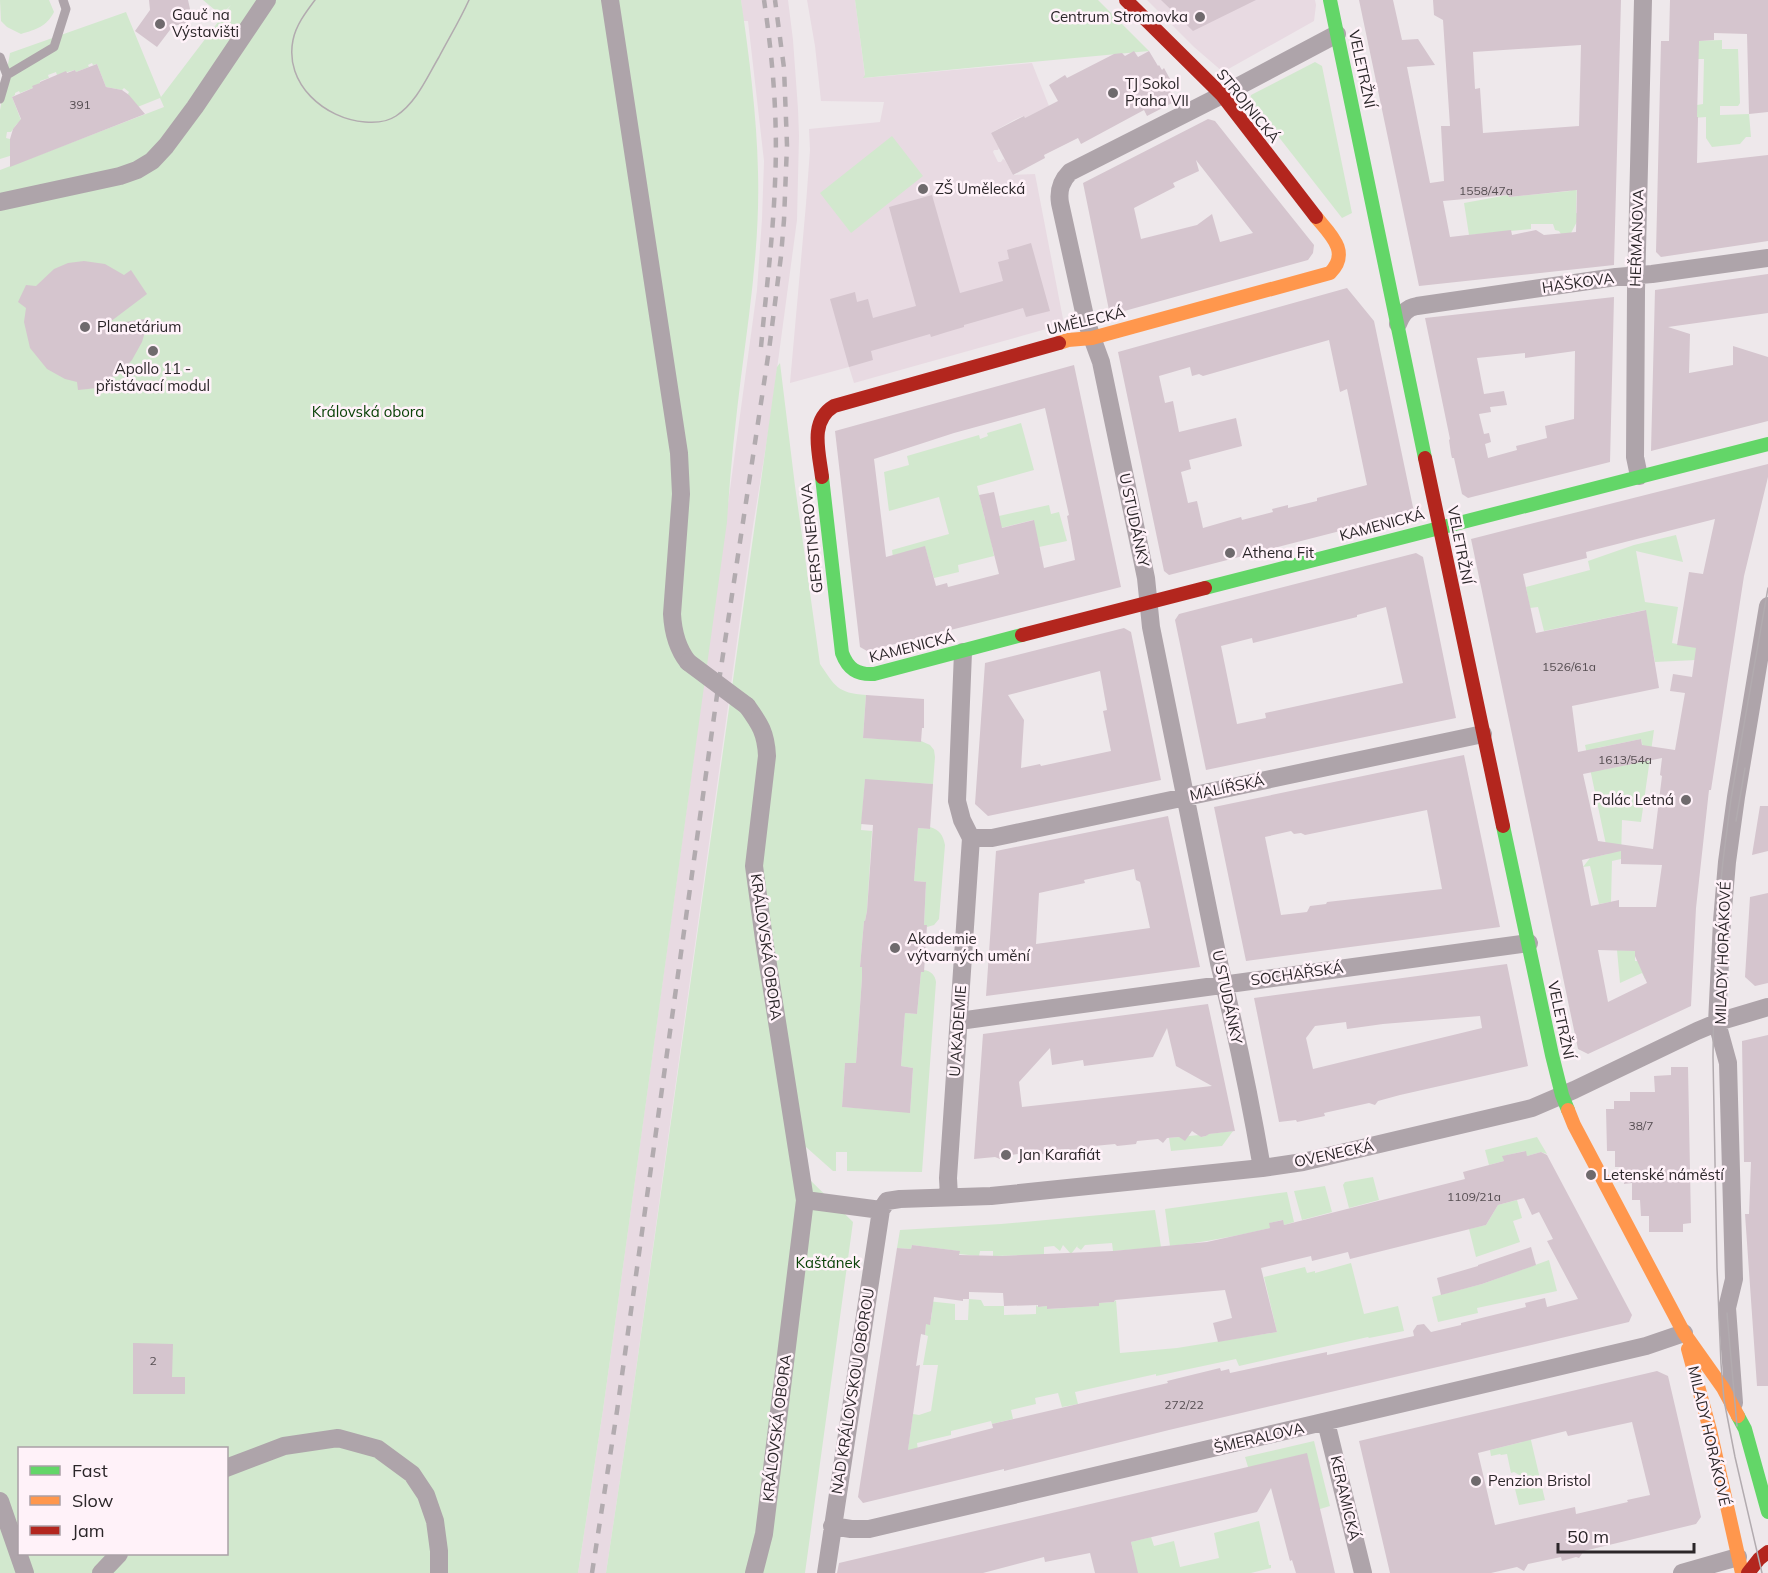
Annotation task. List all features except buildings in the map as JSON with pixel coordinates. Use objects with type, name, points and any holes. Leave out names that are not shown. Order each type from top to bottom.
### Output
[{"type":"street","points":[[0,202],[120,176],[152,161],[195,106],[267,0]]},
{"type":"street","name":"KRÁLOVSKÁ OBORA","points":[[610,0],[679,453],[681,494],[672,614],[673,629],[680,652],[688,662],[747,706],[761,725],[766,739],[767,756],[754,866],[805,1200],[764,1534],[754,1573]]},
{"type":"street","name":"STROJNICKÁ","points":[[1126,0],[1222,95],[1335,241]]},
{"type":"street","name":"VELETRŽNÍ","points":[[1330,0],[1483,734],[1562,1095]]},
{"type":"street","name":"HEŘMANOVA","points":[[1639,476],[1635,457],[1636,274],[1643,0]]},
{"type":"street","name":"U STUDÁNKY","points":[[1262,1168],[1151,627],[1146,578],[1113,419],[1101,362],[1086,321],[1059,190],[1070,172],[1337,34]]},
{"type":"street","name":"UMĚLECKÁ","points":[[819,419],[834,406],[1068,340],[1092,338],[1330,273],[1340,257],[1335,241]]},
{"type":"street","name":"HAŠKOVA","points":[[1398,324],[1410,307],[1636,274],[1652,274],[1768,258]]},
{"type":"street","name":"GERSTNEROVA","points":[[819,419],[817,437],[842,653]]},
{"type":"street","name":"KAMENICKÁ","points":[[842,653],[848,667],[858,674],[865,675],[963,652],[1439,526],[1768,444]]},
{"type":"street","name":"MILADY HORÁKOVÉ","points":[[1768,606],[1727,862],[1718,1023],[1728,1063],[1734,1279],[1727,1308],[1735,1408],[1745,1429],[1768,1512]]},
{"type":"street","name":"U AKADEMIE","points":[[949,1197],[948,1178],[972,838],[962,820],[957,801],[963,652]]},
{"type":"street","name":"MALÍŘSKÁ","points":[[972,838],[993,838],[1483,734]]},
{"type":"street","name":"SOCHAŘSKÁ","points":[[959,1021],[1528,943]]},
{"type":"street","name":"OVENECKÁ","points":[[881,1210],[890,1200],[991,1196],[1303,1162],[1525,1110],[1562,1095],[1697,1030],[1768,1007]]},
{"type":"street","points":[[1562,1095],[1574,1125],[1684,1333],[1735,1408]]},
{"type":"street","points":[[805,1200],[881,1210]]},
{"type":"street","name":"NAD KRÁLOVSKOU OBOROU","points":[[826,1573],[881,1210]]},
{"type":"street","name":"MILADY HORÁKOVÉ","points":[[1684,1333],[1710,1430],[1740,1565]]},
{"type":"street","name":"ŠMERALOVA","points":[[832,1526],[851,1529],[869,1528],[1646,1346],[1684,1333]]},
{"type":"street","name":"KERAMICKÁ","points":[[1326,1422],[1362,1573]]},
{"type":"street","points":[[228,1467],[284,1446],[338,1438],[378,1449],[412,1474],[426,1495],[435,1521],[439,1573]]},
{"type":"street","points":[[0,1502],[18,1553]]},
{"type":"street","points":[[1748,1573],[1768,1552]]},
{"type":"street","points":[[19,1555],[25,1573]]},
{"type":"street","points":[[101,1573],[117,1555]]},
{"type":"street","points":[[1682,1573],[1740,1565]]},
{"type":"lane","points":[[7,75],[54,47],[66,9],[63,0]]},
{"type":"lane","points":[[0,57],[7,75],[0,99]]},
{"type":"lane","points":[[1740,1565],[1768,1547]]},
{"type":"shaded area","points":[[741,0],[788,0],[798,109],[797,220],[606,1573],[578,1573],[603,1410],[757,290],[764,161],[748,21],[743,21]]},
{"type":"shaded area","name":"ZŠ Umělecká","points":[[807,0],[855,0],[864,78],[1032,63],[1049,106],[1025,118],[1023,116],[1014,120],[991,133],[999,148],[993,152],[998,162],[1005,160],[1013,175],[1035,174],[1064,324],[854,383],[849,367],[790,383],[806,204],[810,150],[809,129],[880,122],[884,102],[821,101]]},
{"type":"shaded area","points":[[1147,0],[1315,0],[1316,5],[1314,21],[1223,72]]},
{"type":"green space","points":[[0,0],[49,0],[54,12],[40,27],[21,34],[1,21]]},
{"type":"green space","name":"Královská obora","points":[[203,0],[741,0],[752,86],[757,151],[758,198],[754,274],[735,431],[727,522],[603,1410],[578,1573],[0,1573],[0,170],[164,107],[160,98],[135,108],[129,92],[124,88],[122,90],[106,87],[97,64],[92,63],[88,65],[89,67],[76,72],[75,70],[57,75],[56,72],[48,75],[49,78],[40,81],[33,88],[20,93],[19,91],[12,97],[21,120],[11,132],[7,132],[6,138],[10,139],[13,155],[0,159],[0,110],[10,53],[126,12],[161,97],[231,5],[221,15]]},
{"type":"green space","points":[[855,0],[1098,0],[1149,51],[863,78],[865,75]]},
{"type":"green space","points":[[1722,40],[1722,49],[1738,49],[1740,103],[1738,106],[1720,106],[1720,115],[1749,114],[1751,137],[1746,137],[1740,144],[1712,147],[1706,138],[1706,117],[1693,118],[1697,105],[1703,104],[1704,59],[1698,59],[1694,41]]},
{"type":"green space","points":[[1315,62],[1322,66],[1352,213],[1342,218],[1250,100],[1251,95]]},
{"type":"green space","points":[[892,136],[923,176],[851,233],[820,193]]},
{"type":"green space","points":[[1577,183],[1576,213],[1581,214],[1571,233],[1561,234],[1555,230],[1553,224],[1531,224],[1531,229],[1469,235],[1464,203],[1508,195],[1509,197],[1570,191]]},
{"type":"green space","name":"Kaštánek","points":[[780,363],[820,664],[838,687],[866,695],[863,738],[921,741],[930,745],[934,750],[933,784],[865,780],[861,830],[872,831],[867,911],[860,967],[862,967],[862,978],[856,1063],[845,1063],[842,1107],[910,1112],[913,1068],[901,1066],[905,1013],[917,1014],[921,972],[924,970],[931,972],[936,982],[922,1172],[847,1171],[847,1152],[836,1152],[836,1171],[833,1171],[806,1147],[809,1179],[853,1222],[805,1573],[606,1573],[777,367]]},
{"type":"green space","points":[[1021,423],[1034,470],[977,486],[985,519],[1049,505],[1051,514],[1059,512],[1067,541],[1039,547],[1033,520],[989,531],[994,556],[958,565],[959,572],[934,578],[925,547],[906,552],[897,587],[892,550],[949,534],[939,497],[889,511],[884,472],[909,465],[907,456],[979,435],[980,439],[988,436],[987,433]]},
{"type":"green space","points":[[1676,535],[1683,562],[1636,551],[1645,602],[1678,607],[1672,643],[1698,648],[1696,660],[1655,662],[1645,610],[1544,631],[1538,607],[1530,608],[1526,587],[1590,570],[1588,561],[1634,545]]},
{"type":"green space","points":[[1654,730],[1641,822],[1622,820],[1621,859],[1612,861],[1611,902],[1599,904],[1590,866],[1583,867],[1590,858],[1608,854],[1585,745]],"holes":[[[1641,739],[1646,761],[1602,770],[1597,748]]]},
{"type":"green space","points":[[930,827],[940,833],[945,845],[939,919],[934,925],[927,927],[924,925],[926,882],[914,881],[918,828],[930,829]]},
{"type":"green space","points":[[1617,950],[1635,951],[1635,961],[1657,962],[1645,979],[1642,973],[1620,983]]},
{"type":"green space","points":[[1233,1131],[1222,1146],[1171,1151],[1169,1138],[1199,1135],[1201,1137]]},
{"type":"green space","points":[[1537,1137],[1547,1154],[1541,1152],[1527,1156],[1525,1151],[1503,1156],[1504,1161],[1489,1165],[1485,1150]]},
{"type":"green space","points":[[1373,1177],[1379,1200],[1349,1208],[1343,1185],[1345,1182]]},
{"type":"green space","points":[[1325,1186],[1332,1212],[1302,1220],[1294,1191]]},
{"type":"green space","points":[[1287,1192],[1294,1222],[1284,1225],[1282,1220],[1270,1223],[1270,1228],[1170,1246],[1165,1209]]},
{"type":"green space","points":[[1517,1200],[1522,1218],[1513,1221],[1520,1242],[1476,1257],[1469,1229],[1486,1225],[1498,1205]]},
{"type":"green space","points":[[1155,1210],[1161,1247],[1113,1251],[1112,1243],[1085,1245],[1081,1250],[1077,1247],[1078,1245],[1071,1254],[1063,1245],[1060,1251],[1054,1246],[1044,1247],[1044,1255],[993,1256],[993,1251],[980,1251],[979,1256],[912,1245],[911,1249],[897,1248],[900,1230],[1001,1224]]},
{"type":"green space","points":[[1549,1260],[1557,1291],[1477,1308],[1478,1313],[1438,1322],[1432,1297],[1482,1284]]},
{"type":"green space","points":[[1351,1263],[1364,1314],[1398,1306],[1404,1331],[1239,1366],[1236,1359],[1075,1392],[1078,1404],[1062,1407],[1058,1393],[1035,1398],[1036,1404],[1011,1410],[1013,1419],[992,1424],[991,1421],[951,1431],[951,1435],[917,1443],[918,1450],[907,1456],[913,1414],[919,1415],[931,1411],[938,1365],[923,1365],[928,1336],[925,1335],[926,1324],[930,1324],[932,1313],[927,1301],[955,1304],[955,1320],[968,1320],[969,1299],[981,1300],[984,1306],[1004,1306],[1004,1315],[1036,1314],[1036,1305],[1038,1307],[1047,1306],[1048,1309],[1098,1306],[1099,1303],[1116,1300],[1120,1353],[1177,1348],[1277,1332],[1264,1277],[1305,1267],[1307,1273],[1315,1271],[1315,1273]]},
{"type":"green space","points":[[1530,1436],[1545,1500],[1519,1505],[1515,1489],[1518,1489],[1522,1483],[1521,1476],[1514,1472],[1511,1473],[1507,1454],[1491,1456],[1490,1450],[1522,1442],[1521,1438]]},
{"type":"green space","points":[[1314,1441],[1330,1506],[1320,1509],[1248,1467],[1245,1457]]},
{"type":"green space","points":[[1259,1521],[1271,1568],[1251,1573],[1095,1573],[1133,1550],[1131,1542],[1151,1537],[1154,1546],[1174,1541],[1180,1567],[1219,1558],[1214,1533]]},
{"type":"tram line","points":[[315,0],[294,34],[292,56],[295,71],[301,84],[322,106],[336,114],[365,122],[385,121],[396,116],[410,104],[426,81],[469,0]]},
{"type":"tram line","points":[[1762,1573],[1724,1400],[1717,1268],[1713,1057],[1717,920],[1723,861],[1731,799],[1768,588]]},
{"type":"tram line","points":[[1736,821],[1745,768]]},
{"type":"tram line","points":[[1722,1010],[1730,881]]},
{"type":"tram line","points":[[1727,1313],[1737,1426]]},
{"type":"railway","points":[[761,347],[773,224],[776,160],[774,91],[764,0]]},
{"type":"railway","points":[[592,1573],[781,256],[787,145],[784,68],[775,0]]},
{"type":"traffic: fast","points":[[1330,0],[1425,458]]},
{"type":"traffic: fast","points":[[1205,588],[1768,444]]},
{"type":"traffic: fast","points":[[822,477],[842,653],[850,667],[858,672],[874,674],[1022,635]]},
{"type":"traffic: fast","points":[[1503,826],[1552,1055],[1568,1110]]},
{"type":"traffic: fast","points":[[1738,1416],[1745,1429],[1768,1512]]},
{"type":"traffic: slow","points":[[1059,343],[1092,338],[1330,273],[1339,258],[1338,251],[1332,237],[1316,217]]},
{"type":"traffic: slow","points":[[1568,1110],[1684,1333],[1723,1388],[1738,1416]]},
{"type":"traffic: slow","points":[[1688,1349],[1710,1430],[1742,1573]]},
{"type":"traffic: jam","points":[[1126,0],[1222,95],[1316,217]]},
{"type":"traffic: jam","points":[[822,477],[818,428],[826,412],[834,406],[1059,343]]},
{"type":"traffic: jam","points":[[1425,458],[1503,826]]},
{"type":"traffic: jam","points":[[1022,635],[1205,588]]},
{"type":"traffic: jam","points":[[1748,1573],[1768,1552]]},
{"type":"place","name":"Centrum Stromovka","points":[[1200,17]]},
{"type":"place","name":"Gauč na Výstavišti","points":[[160,24]]},
{"type":"place","name":"TJ Sokol Praha VII","points":[[1113,93]]},
{"type":"place","name":"ZŠ Umělecká","points":[[923,189]]},
{"type":"place","name":"Planetárium","points":[[85,327]]},
{"type":"place","name":"Apollo 11 - přistávací modul","points":[[153,351]]},
{"type":"place","name":"Athena Fit","points":[[1230,553]]},
{"type":"place","name":"Palác Letná","points":[[1686,800]]},
{"type":"place","name":"Akademie výtvarných umění","points":[[895,948]]},
{"type":"place","name":"Jan Karafiát","points":[[1006,1155]]},
{"type":"place","name":"Letenské náměstí","points":[[1591,1175]]},
{"type":"place","name":"Penzion Bristol","points":[[1476,1481]]}]
